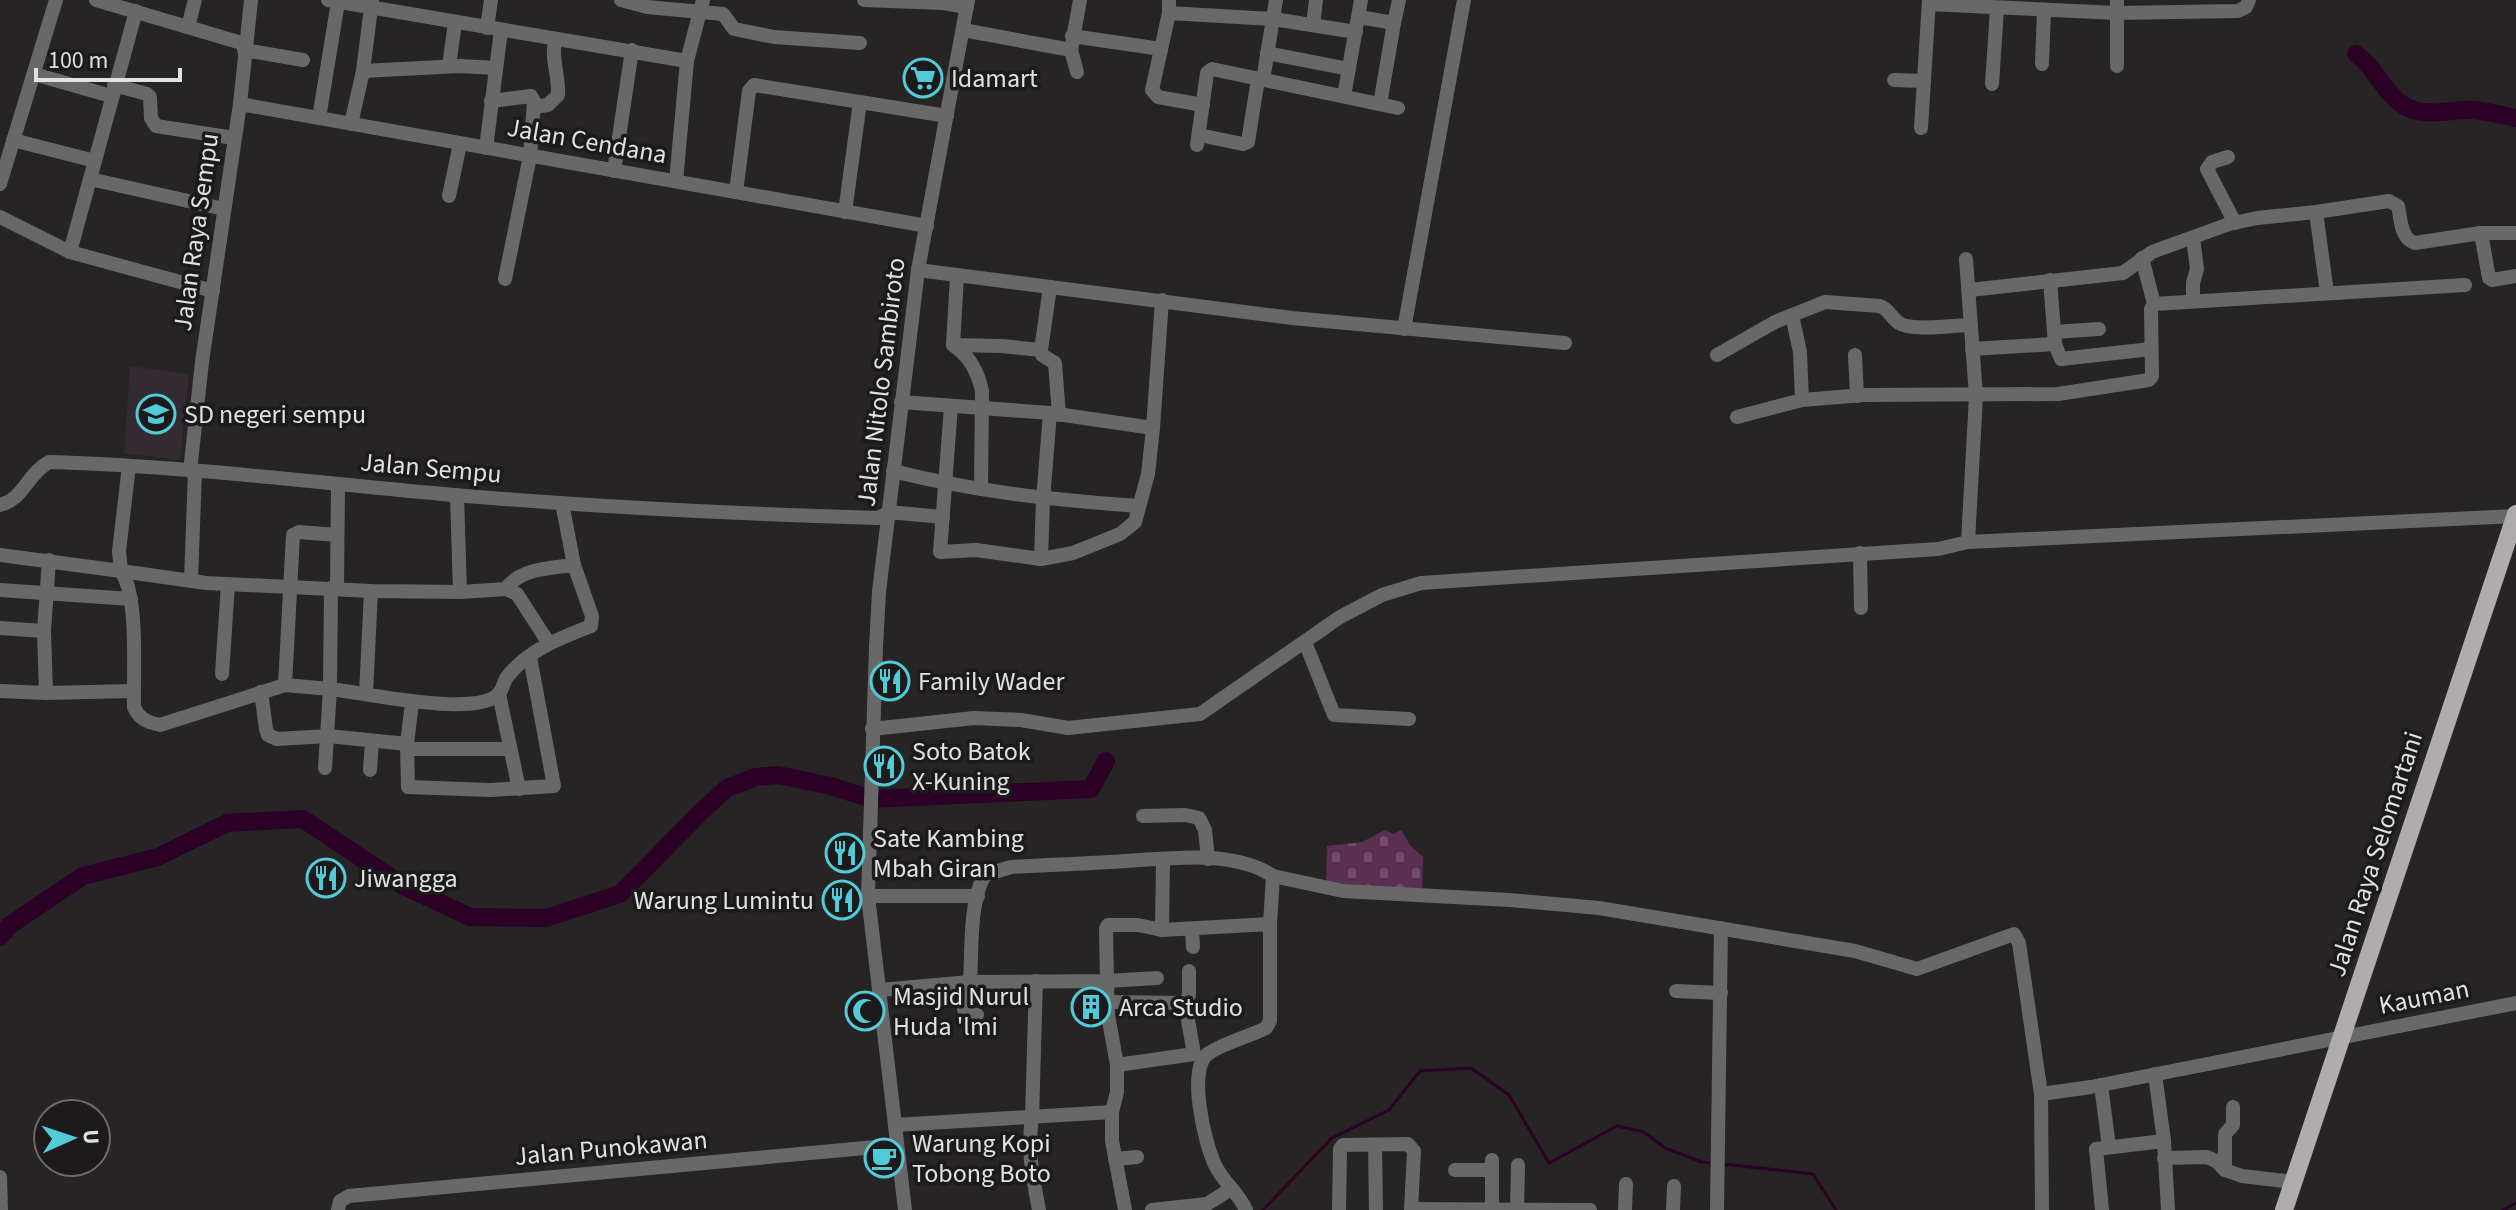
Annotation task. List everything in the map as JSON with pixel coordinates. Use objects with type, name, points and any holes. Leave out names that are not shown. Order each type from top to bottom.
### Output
[{"type":"main road","name":"Jalan Raya Selomartani","points":[[2284,1210],[2515,521]]},
{"type":"street","points":[[0,184],[56,0]]},
{"type":"street","points":[[96,0],[245,47],[303,60]]},
{"type":"street","points":[[188,27],[195,0]]},
{"type":"street","name":"Jalan Raya Sempu","points":[[191,581],[193,471],[251,0]]},
{"type":"street","points":[[486,148],[496,68],[491,0]]},
{"type":"street","points":[[621,0],[647,7],[701,5],[723,14],[734,29],[758,35],[860,43]]},
{"type":"street","points":[[864,0],[968,3]]},
{"type":"street","points":[[1077,72],[1072,43],[1080,0]]},
{"type":"street","points":[[1276,0],[1267,53],[1261,79],[1248,142],[1198,140],[1208,70],[1212,69],[1261,79],[1344,96],[1398,108]]},
{"type":"street","points":[[1313,25],[1316,0]]},
{"type":"street","points":[[1344,96],[1361,0]]},
{"type":"street","points":[[1380,104],[1399,0]]},
{"type":"street","points":[[1404,329],[1464,0]]},
{"type":"street","points":[[1921,128],[1929,2],[2044,11],[2064,6],[2117,6],[2238,11],[2246,7],[2249,0]]},
{"type":"street","points":[[319,118],[333,1],[377,4],[455,23],[687,61]]},
{"type":"street","name":"Jalan Nitolo Sambiroto","points":[[905,1210],[868,896],[876,647],[885,517],[918,270],[968,3]]},
{"type":"street","points":[[351,124],[377,4]]},
{"type":"street","points":[[676,181],[687,61],[701,5]]},
{"type":"street","points":[[1990,5],[1992,84]]},
{"type":"street","points":[[2117,6],[2117,66]]},
{"type":"street","points":[[1203,105],[1153,94],[1169,7],[1356,32]]},
{"type":"street","points":[[70,252],[136,11]]},
{"type":"street","points":[[2042,64],[2044,11]]},
{"type":"street","points":[[1359,17],[1394,23]]},
{"type":"street","points":[[449,66],[455,23]]},
{"type":"street","points":[[963,30],[1072,43],[1161,49]]},
{"type":"street","points":[[534,107],[548,105],[558,95],[552,59],[555,40]]},
{"type":"street","points":[[614,171],[632,50]]},
{"type":"street","points":[[1267,53],[1349,69]]},
{"type":"street","points":[[363,71],[449,66],[496,68]]},
{"type":"street","points":[[34,74],[113,91],[147,94],[150,97],[151,118],[156,126],[234,138]]},
{"type":"street","points":[[1894,80],[1924,81]]},
{"type":"street","points":[[736,192],[750,87],[758,84],[947,116]]},
{"type":"street","points":[[491,101],[531,96],[534,107],[530,156],[505,279]]},
{"type":"street","points":[[845,212],[860,102]]},
{"type":"street","name":"Jalan Cendana","points":[[240,104],[927,226]]},
{"type":"street","points":[[13,140],[95,161]]},
{"type":"street","points":[[449,196],[460,144]]},
{"type":"street","points":[[2228,157],[2212,162],[2207,169],[2235,223]]},
{"type":"street","points":[[90,179],[224,209]]},
{"type":"street","points":[[1970,290],[2123,273],[2152,252],[2235,223],[2389,201],[2398,206],[2404,235],[2408,241],[2415,243],[2481,233],[2516,233]]},
{"type":"street","points":[[2316,212],[2327,293]]},
{"type":"street","points":[[0,217],[70,252],[213,291]]},
{"type":"street","points":[[2481,233],[2489,278],[2516,276]]},
{"type":"street","points":[[2193,238],[2197,269],[2193,301]]},
{"type":"street","points":[[1737,417],[1802,400],[1857,396],[2058,394],[2149,380],[2152,376],[2151,309],[2154,304],[2142,258]]},
{"type":"street","points":[[1966,259],[1976,396],[1968,542]]},
{"type":"street","points":[[918,270],[1292,318],[1565,343]]},
{"type":"street","points":[[953,345],[957,276]]},
{"type":"street","points":[[2050,280],[2055,338],[2060,357],[2064,360],[2151,349]]},
{"type":"street","points":[[2154,304],[2465,285]]},
{"type":"street","points":[[1041,559],[1043,500],[1055,414],[1055,363],[1042,355],[1041,350],[1050,287]]},
{"type":"street","points":[[951,406],[940,552],[976,550],[1041,559],[1073,553],[1120,534],[1135,522],[1148,474],[1162,300]]},
{"type":"street","points":[[1717,355],[1775,322],[1829,301],[1880,306],[1888,309],[1896,321],[1910,327],[1971,325]]},
{"type":"street","points":[[1792,315],[1800,352],[1802,400]]},
{"type":"street","points":[[1972,349],[2099,329]]},
{"type":"street","points":[[953,345],[1041,350]]},
{"type":"street","points":[[953,345],[965,353],[980,381],[983,408],[981,489]]},
{"type":"street","points":[[1855,355],[1857,396]]},
{"type":"street","points":[[901,402],[1055,414],[1153,428]]},
{"type":"street","name":"Jalan Sempu","points":[[0,505],[17,498],[29,478],[49,462],[193,471],[562,503],[726,513],[943,517]]},
{"type":"street","points":[[129,466],[119,551],[121,571],[127,579],[131,599],[134,707],[146,721],[160,725],[285,685],[366,694],[412,703],[460,704],[499,694]]},
{"type":"street","points":[[893,471],[945,484],[1043,500],[1139,506]]},
{"type":"street","points":[[325,768],[328,736],[325,706],[330,689],[338,484]]},
{"type":"street","points":[[457,495],[460,592]]},
{"type":"street","points":[[519,789],[499,694],[507,677],[548,642],[591,626],[592,616],[574,565],[562,503]]},
{"type":"street","points":[[872,729],[974,718],[1021,720],[1068,728],[1200,714],[1340,617],[1382,595],[1421,583],[1938,549],[1968,542],[2515,521]]},
{"type":"street","points":[[285,685],[293,535],[299,532],[337,535]]},
{"type":"street","points":[[1860,553],[1861,608]]},
{"type":"street","points":[[0,555],[228,584],[371,591],[506,589],[517,594],[548,642]]},
{"type":"street","points":[[46,693],[44,631],[49,560]]},
{"type":"street","points":[[506,589],[514,579],[524,574],[574,565]]},
{"type":"street","points":[[222,674],[228,584]]},
{"type":"street","points":[[0,590],[131,599]]},
{"type":"street","points":[[366,694],[371,591]]},
{"type":"street","points":[[0,628],[44,631]]},
{"type":"street","points":[[1305,642],[1334,715],[1409,719]]},
{"type":"street","points":[[412,703],[406,779],[411,789],[519,789],[556,784],[530,657]]},
{"type":"street","points":[[0,691],[133,691]]},
{"type":"street","points":[[261,692],[268,735],[277,739],[328,736],[407,747],[510,749]]},
{"type":"street","points":[[370,770],[372,741]]},
{"type":"street","points":[[1143,816],[1185,815],[1199,818],[1205,830],[1208,859]]},
{"type":"street","points":[[1162,930],[1163,859]]},
{"type":"street","points":[[977,1015],[964,1010],[978,896],[985,875],[1011,867],[1163,859],[1248,863],[1273,876],[1343,891],[1560,904],[1855,951],[1917,969],[2014,934],[2019,943],[2041,1094],[2042,1210]]},
{"type":"street","points":[[1117,1065],[1200,1055],[1266,1028],[1270,1021],[1273,876]]},
{"type":"street","points":[[868,896],[978,896]]},
{"type":"street","points":[[1125,1210],[1112,1141],[1117,1065],[1107,1002],[1108,925],[1192,930],[1270,924]]},
{"type":"street","points":[[1717,1210],[1721,928]]},
{"type":"street","points":[[1192,930],[1193,947]]},
{"type":"street","points":[[1189,971],[1189,995],[1185,1003],[1200,1055],[1199,1105],[1214,1165],[1246,1210]]},
{"type":"street","points":[[880,990],[967,982],[1157,978]]},
{"type":"street","points":[[1036,981],[1029,1137],[1030,1173],[1039,1210]]},
{"type":"street","points":[[1676,991],[1721,993]]},
{"type":"street","points":[[1107,1002],[1185,1003]]},
{"type":"street","name":"Kauman","points":[[2041,1094],[2101,1085],[2516,1003]]},
{"type":"street","points":[[2155,1074],[2164,1141],[2168,1210]]},
{"type":"street","points":[[2101,1085],[2109,1147]]},
{"type":"street","points":[[2225,1170],[2225,1134],[2233,1125],[2233,1107]]},
{"type":"street","points":[[895,1125],[1112,1112]]},
{"type":"street","points":[[2102,1210],[2096,1149],[2164,1141]]},
{"type":"street","points":[[1339,1210],[1340,1149],[1343,1145],[1408,1144],[1414,1151],[1411,1209],[1590,1210]]},
{"type":"street","name":"Jalan Punokawan","points":[[338,1210],[340,1201],[349,1196],[897,1145]]},
{"type":"street","points":[[1375,1145],[1376,1210]]},
{"type":"street","points":[[1115,1159],[1137,1157]]},
{"type":"street","points":[[2164,1158],[2207,1157],[2225,1170],[2242,1176],[2293,1182]]},
{"type":"street","points":[[1492,1168],[1492,1209]]},
{"type":"street","points":[[1455,1170],[1518,1169],[1517,1210]]},
{"type":"street","points":[[0,1177],[1,1210]]},
{"type":"street","points":[[1625,1210],[1626,1184]]},
{"type":"street","points":[[1673,1210],[1674,1186]]},
{"type":"street","points":[[1152,1210],[1207,1204],[1231,1189]]},
{"type":"shaded area","name":"SD negeri sempu","points":[[130,366],[189,374],[180,460],[124,453]]},
{"type":"green space","points":[[1385,830],[1393,834],[1401,830],[1410,845],[1423,857],[1422,889],[1326,883],[1327,846],[1362,842]]},
{"type":"waterway","points":[[2356,54],[2396,99],[2411,109],[2419,112],[2472,110],[2516,118]]},
{"type":"waterway","points":[[0,937],[10,925],[83,876],[158,857],[227,823],[303,819],[402,885],[470,917],[546,918],[620,894],[727,788],[756,777],[778,775],[831,786],[871,799],[1091,789],[1106,761]]},
{"type":"waterway","points":[[1263,1210],[1332,1138],[1389,1110],[1420,1071],[1471,1068],[1509,1095],[1549,1163],[1617,1126],[1644,1132],[1665,1148],[1712,1163]]},
{"type":"waterway","points":[[1723,1164],[1813,1174],[1836,1210]]},
{"type":"waterway","points":[[2503,1210],[2516,1203]]},
{"type":"place","name":"Idamart","points":[[923,78]]},
{"type":"place","name":"SD negeri sempu","points":[[156,414]]},
{"type":"place","name":"Family Wader","points":[[890,681]]},
{"type":"place","name":"Soto Batok X-Kuning","points":[[884,766]]},
{"type":"place","name":"Sate Kambing Mbah Giran","points":[[845,853]]},
{"type":"place","name":"Jiwangga","points":[[326,878]]},
{"type":"place","name":"Warung Lumintu","points":[[842,900]]},
{"type":"place","name":"Arca Studio","points":[[1091,1007]]},
{"type":"place","name":"Masjid Nurul Huda 'lmi","points":[[865,1011]]},
{"type":"place","name":"Warung Kopi Tobong Boto","points":[[884,1158]]}]
